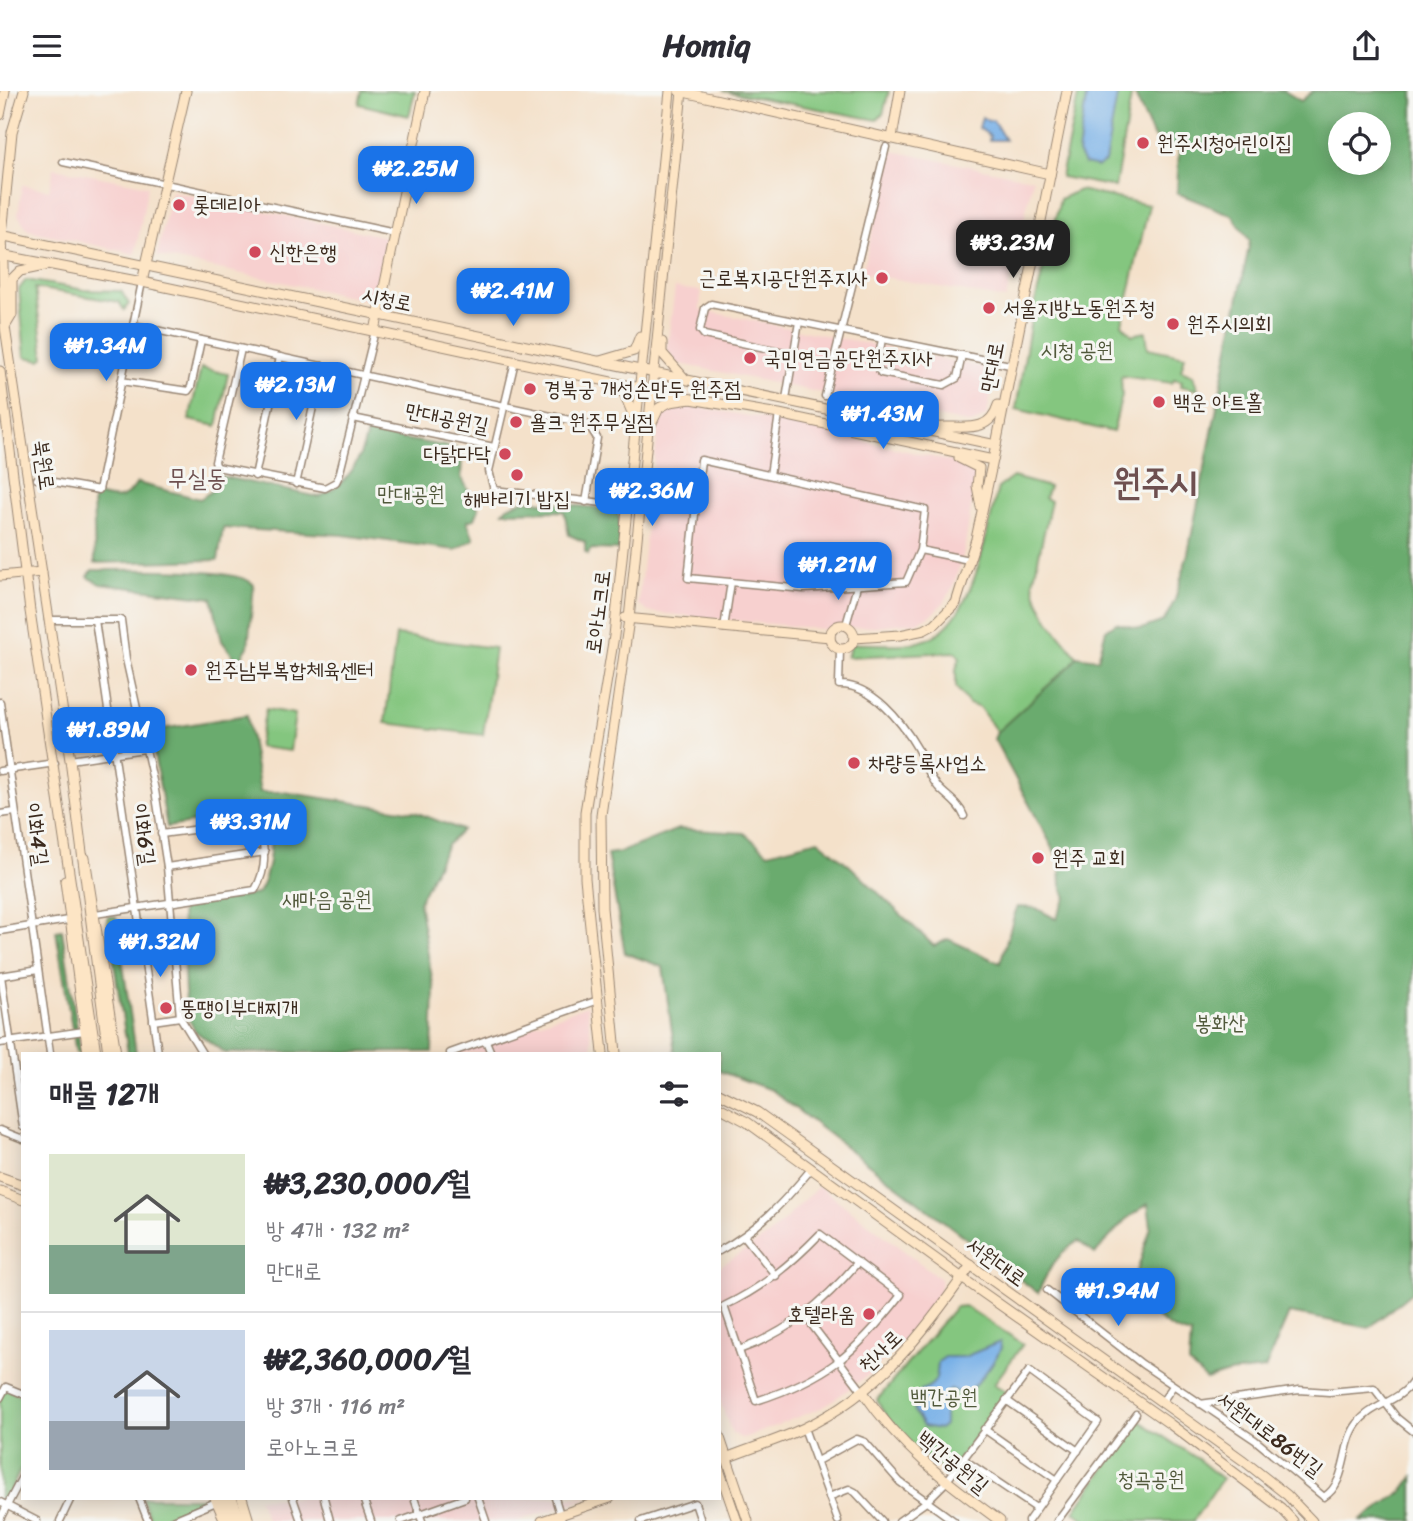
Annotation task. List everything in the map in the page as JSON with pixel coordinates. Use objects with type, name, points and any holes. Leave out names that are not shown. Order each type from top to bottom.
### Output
[{"type":"street","points":[[0,115],[5,91]]},
{"type":"street","name":"북원로","points":[[24,91],[12,132],[1,235],[5,327],[81,844],[95,914],[116,1052]]},
{"type":"street","points":[[37,479],[99,490],[142,282],[186,91]]},
{"type":"street","points":[[241,349],[215,462],[221,470],[296,484],[325,488],[336,482],[375,331],[425,91]]},
{"type":"street","name":"로아노크로","points":[[603,1052],[588,911],[583,843],[584,812],[616,617],[670,91]]},
{"type":"street","points":[[654,374],[681,91],[1050,174]]},
{"type":"street","points":[[892,138],[900,91]]},
{"type":"street","name":"만대로","points":[[993,460],[1004,392],[1067,91]]},
{"type":"street","points":[[825,396],[886,147]]},
{"type":"street","points":[[64,162],[395,233]]},
{"type":"street","name":"시청로","points":[[1,235],[996,445]]},
{"type":"street","name":"시청로","points":[[0,255],[142,282],[639,389],[779,414]]},
{"type":"street","points":[[5,327],[12,315],[12,279],[20,271],[55,265]]},
{"type":"street","points":[[793,354],[704,335],[700,330],[705,308],[711,304],[1010,365]]},
{"type":"street","points":[[597,361],[634,351],[647,322]]},
{"type":"street","points":[[659,322],[662,353],[686,380]]},
{"type":"street","points":[[786,399],[799,322]]},
{"type":"street","name":"만대공원길","points":[[133,325],[588,424],[597,438],[586,502]]},
{"type":"street","points":[[882,339],[877,367],[881,373],[944,385],[957,378],[962,355]]},
{"type":"street","points":[[121,381],[188,391],[201,340]]},
{"type":"street","points":[[254,476],[280,357]]},
{"type":"street","points":[[503,406],[515,361]]},
{"type":"street","points":[[296,484],[322,366]]},
{"type":"street","name":"북원로","points":[[0,371],[25,573],[96,1052]]},
{"type":"street","name":"로아노크로","points":[[616,1052],[602,908],[601,815],[629,618],[654,374]]},
{"type":"street","points":[[601,381],[624,393],[630,402],[635,432]]},
{"type":"street","points":[[925,429],[949,425],[976,429],[984,426],[994,417],[1004,392]]},
{"type":"street","points":[[646,435],[659,408],[670,402],[691,399]]},
{"type":"street","name":"만대공원길","points":[[353,418],[494,447],[503,406]]},
{"type":"street","points":[[770,475],[779,414],[993,460],[956,603],[935,624],[900,635],[854,638]]},
{"type":"street","points":[[926,445],[977,465],[981,512]]},
{"type":"street","points":[[494,447],[489,471],[494,489],[628,506]]},
{"type":"street","points":[[701,460],[925,510],[920,550],[906,582],[804,589],[688,578],[701,460]]},
{"type":"street","points":[[920,550],[969,560]]},
{"type":"street","points":[[0,576],[42,572]]},
{"type":"street","points":[[724,628],[731,582]]},
{"type":"street","points":[[846,625],[857,586]]},
{"type":"street","points":[[616,617],[830,638]]},
{"type":"street","points":[[48,620],[121,620],[167,867],[180,1017],[201,1052]]},
{"type":"street","name":"이화6길","points":[[95,620],[158,1052]]},
{"type":"street","points":[[846,625],[853,632],[854,638],[849,647],[840,649],[834,646],[830,638],[833,629],[846,625]]},
{"type":"street","points":[[840,649],[839,685],[853,684],[894,717],[905,729],[937,786],[961,808],[964,816]]},
{"type":"street","name":"이화4길","points":[[0,702],[50,1052]]},
{"type":"street","points":[[0,771],[144,749]]},
{"type":"street","points":[[0,814],[15,812]]},
{"type":"street","points":[[95,914],[255,890],[265,868],[265,852],[258,825],[250,820],[161,834]]},
{"type":"street","name":"북원로","points":[[81,844],[82,872],[108,1052]]},
{"type":"street","name":"북원로","points":[[66,848],[68,921],[88,1052]]},
{"type":"street","points":[[167,867],[265,852]]},
{"type":"street","points":[[588,911],[602,908]]},
{"type":"street","points":[[0,931],[68,921]]},
{"type":"street","points":[[21,1115],[1,976],[38,971]]},
{"type":"street","points":[[453,1052],[598,1000]]},
{"type":"street","points":[[153,1021],[180,1017]]},
{"type":"street","points":[[0,1043],[84,1031]]},
{"type":"street","points":[[486,1041],[491,1052]]},
{"type":"street","name":"서원대로","points":[[721,1094],[757,1112],[1162,1402],[1287,1495],[1312,1521]]},
{"type":"street","name":"서원대로","points":[[721,1108],[747,1122],[962,1278],[1155,1413],[1227,1465],[1293,1521]]},
{"type":"street","points":[[0,1130],[21,1138]]},
{"type":"street","points":[[721,1250],[745,1237],[781,1206],[812,1168]]},
{"type":"street","points":[[0,1177],[21,1184]]},
{"type":"street","points":[[0,1191],[21,1199]]},
{"type":"street","points":[[820,1234],[858,1262],[901,1295],[874,1330],[840,1363],[798,1387],[756,1401],[724,1306],[751,1294],[776,1276],[820,1234]]},
{"type":"street","points":[[745,1237],[776,1276]]},
{"type":"street","points":[[739,1350],[764,1341],[805,1316],[858,1262]]},
{"type":"street","name":"천사로","points":[[723,1459],[804,1428],[863,1392],[900,1360],[971,1265]]},
{"type":"street","name":"서원대로86번길","points":[[1047,1290],[1173,1386],[1255,1440],[1324,1497],[1332,1492],[1339,1480],[1350,1438],[1357,1423],[1370,1411],[1387,1404],[1413,1381]]},
{"type":"street","points":[[805,1316],[863,1392]]},
{"type":"street","points":[[899,1521],[926,1502],[946,1482],[1029,1371],[1098,1422],[1028,1521]]},
{"type":"street","points":[[1155,1413],[1173,1386]]},
{"type":"street","points":[[0,1398],[6,1387],[21,1393]]},
{"type":"street","name":"서원대로86번길","points":[[1200,1404],[1299,1390],[1329,1392],[1374,1388],[1397,1418],[1413,1431]]},
{"type":"street","name":"백간공원길","points":[[863,1392],[893,1434],[919,1461],[1000,1521]]},
{"type":"street","points":[[1006,1400],[1078,1451]]},
{"type":"street","points":[[1057,1521],[1136,1414]]},
{"type":"street","points":[[804,1428],[838,1521]]},
{"type":"street","points":[[984,1429],[1057,1480]]},
{"type":"street","points":[[817,1461],[857,1439],[865,1441],[900,1482],[954,1521]]},
{"type":"street","points":[[723,1459],[748,1521]]},
{"type":"street","points":[[963,1459],[1036,1508]]},
{"type":"street","points":[[721,1475],[737,1521]]},
{"type":"street","points":[[0,1519],[3,1504],[21,1478]]},
{"type":"street","points":[[829,1497],[849,1489],[882,1521]]},
{"type":"street","points":[[60,1521],[70,1500]]},
{"type":"street","points":[[140,1500],[148,1521]]},
{"type":"street","points":[[171,1521],[216,1500]]},
{"type":"street","points":[[218,1500],[227,1520]]},
{"type":"street","points":[[233,1500],[241,1521]]},
{"type":"street","points":[[243,1500],[249,1521]]},
{"type":"street","points":[[294,1500],[301,1521]]},
{"type":"street","points":[[325,1500],[330,1521]]},
{"type":"street","points":[[364,1500],[371,1521]]},
{"type":"street","points":[[415,1500],[420,1518]]},
{"type":"street","points":[[401,1521],[420,1518],[460,1500]]},
{"type":"street","points":[[479,1500],[486,1521]]},
{"type":"street","points":[[556,1500],[561,1518]]},
{"type":"street","points":[[542,1521],[561,1518],[605,1500]]},
{"type":"street","points":[[641,1521],[695,1503],[701,1521]]},
{"type":"street","points":[[3,1504],[37,1521]]},
{"type":"shaded area","points":[[892,151],[1033,179],[1006,299],[862,273]]},
{"type":"shaded area","points":[[54,168],[148,186],[135,254],[28,230],[18,215],[22,185],[49,190]]},
{"type":"shaded area","points":[[171,191],[386,237],[372,301],[157,256]]},
{"type":"shaded area","points":[[675,288],[701,291],[700,310],[987,368],[995,375],[987,415],[972,424],[676,363],[667,349]]},
{"type":"shaded area","points":[[675,403],[788,423],[974,467],[977,470],[964,552],[953,587],[944,602],[933,614],[917,622],[832,630],[648,612],[638,604],[660,413]]},
{"type":"shaded area","points":[[587,1006],[593,1052],[455,1052]]},
{"type":"shaded area","points":[[819,1186],[941,1279],[939,1293],[910,1334],[870,1374],[823,1407],[743,1439],[732,1433],[721,1404],[721,1266],[769,1235]]},
{"type":"shaded area","points":[[259,1500],[582,1500],[517,1521],[267,1521]]},
{"type":"green space","points":[[362,91],[415,91],[409,116],[359,104]]},
{"type":"green space","points":[[723,91],[889,91],[883,114],[877,120]]},
{"type":"green space","points":[[1079,91],[1132,91],[1115,187],[1061,177]]},
{"type":"green space","name":"봉화산","points":[[1133,91],[1284,91],[1301,101],[1313,91],[1413,91],[1413,1291],[1369,1328],[1289,1313],[1265,1369],[1228,1373],[1206,1380],[1189,1364],[1191,1335],[1171,1328],[1156,1316],[1134,1281],[1151,1227],[1148,1204],[1125,1220],[1095,1254],[1078,1241],[1070,1246],[1045,1277],[1038,1293],[771,1090],[721,1072],[721,1052],[675,1052],[663,967],[625,953],[607,854],[621,852],[678,829],[744,833],[768,853],[818,840],[850,866],[934,946],[948,939],[1000,963],[1017,907],[1036,908],[1056,919],[1066,898],[1061,885],[1060,861],[994,739],[997,732],[1072,664],[1077,656],[1098,659],[1106,630],[1116,623],[1141,629],[1164,621],[1175,600],[1188,553],[1250,241],[1232,215],[1177,193],[1179,147],[1154,138]]},
{"type":"green space","points":[[423,153],[469,163],[464,186],[418,176]]},
{"type":"green space","name":"시청 공원","points":[[1079,190],[1149,205],[1122,324],[1132,335],[1146,332],[1148,348],[1185,356],[1181,370],[1193,375],[1198,390],[1181,386],[1182,381],[1174,379],[1172,383],[1121,376],[1122,395],[1113,432],[1016,409],[1031,320],[1060,199]]},
{"type":"green space","points":[[26,280],[85,290],[121,291],[129,304],[124,310],[119,302],[35,288],[44,357],[41,360],[25,357],[19,289]]},
{"type":"green space","points":[[201,368],[228,374],[217,426],[189,420]]},
{"type":"green space","name":"만대공원","points":[[367,433],[457,448],[462,455],[461,477],[479,509],[475,519],[467,521],[474,539],[455,550],[343,535],[223,528],[218,560],[95,563],[93,494],[107,498],[123,497],[137,483],[200,499],[213,490],[215,475],[319,497],[337,486],[351,472]]},
{"type":"green space","points":[[1013,477],[1049,487],[1045,498],[1051,501],[1033,582],[1044,613],[1077,656],[1072,664],[997,732],[980,708],[969,704],[956,687],[956,669],[960,658],[956,652],[847,657],[852,644],[922,641],[940,632],[954,617],[975,576],[998,488]]},
{"type":"green space","points":[[525,500],[615,510],[619,517],[620,550],[591,549],[588,554],[585,552],[585,542],[569,535],[564,511],[503,512],[507,507]]},
{"type":"green space","points":[[92,570],[178,570],[244,579],[254,585],[248,647],[238,662],[222,641],[212,598],[100,584],[88,577]]},
{"type":"green space","points":[[396,635],[495,648],[483,735],[385,723]]},
{"type":"green space","points":[[266,709],[295,714],[290,751],[258,747]]},
{"type":"green space","name":"새마음 공원","points":[[247,715],[260,792],[283,792],[415,812],[462,830],[447,845],[419,902],[434,990],[432,1052],[224,1052],[195,1031],[186,1013],[181,907],[257,894],[269,864],[270,840],[265,820],[259,812],[167,827],[150,731]]},
{"type":"green space","points":[[116,917],[136,1052],[128,1052],[107,918]]},
{"type":"green space","points":[[62,930],[81,1052],[76,1052],[56,931]]},
{"type":"green space","name":"백간공원","points":[[965,1306],[1023,1344],[994,1384],[1008,1393],[953,1468],[946,1471],[907,1440],[890,1421],[877,1400],[955,1307]]},
{"type":"green space","points":[[6,1387],[21,1397],[21,1469],[7,1497],[2,1499],[0,1498],[0,1398]]},
{"type":"green space","name":"청곡공원","points":[[1138,1420],[1198,1459],[1222,1479],[1193,1521],[1088,1521],[1074,1512]]},
{"type":"green space","points":[[1413,1477],[1413,1521],[1360,1521],[1403,1491]]},
{"type":"green space","points":[[143,1500],[203,1500],[154,1521],[150,1519]]},
{"type":"water","points":[[1087,91],[1118,91],[1105,162],[1098,167],[1084,164],[1078,153]]},
{"type":"water","points":[[982,117],[988,121],[993,120],[1005,140],[989,140],[990,136],[979,128]]},
{"type":"water","points":[[1000,1342],[1001,1348],[994,1360],[972,1388],[961,1394],[951,1389],[945,1393],[945,1424],[939,1429],[923,1426],[914,1411],[921,1390],[935,1380],[938,1362],[945,1357],[964,1357]]},
{"type":"place","name":"원주시청어린이집","points":[[1143,143]]},
{"type":"place","name":"롯데리아","points":[[179,205]]},
{"type":"place","name":"신한은행","points":[[255,252]]},
{"type":"place","name":"근로복지공단원주지사","points":[[882,278]]},
{"type":"place","name":"서울지방노동원주청","points":[[989,308]]},
{"type":"place","name":"원주시의회","points":[[1173,324]]},
{"type":"place","name":"국민연금공단원주지사","points":[[750,358]]},
{"type":"place","name":"경북궁 개성손만두 원주점","points":[[530,389]]},
{"type":"place","name":"백운 아트홀","points":[[1159,402]]},
{"type":"place","name":"욜크 원주무실점","points":[[516,422]]},
{"type":"place","name":"다닭다닥","points":[[505,454]]},
{"type":"place","name":"해바리기 밥집","points":[[517,475]]},
{"type":"place","name":"원주남부복합체육센터","points":[[191,670]]},
{"type":"place","name":"차량등록사업소","points":[[854,763]]},
{"type":"place","name":"원주 교회","points":[[1038,858]]},
{"type":"place","name":"뚱땡이부대찌개","points":[[166,1008]]},
{"type":"place","name":"호텔라움","points":[[869,1314]]},
{"type":"district","name":"무실동","points":[[197,478]]},
{"type":"district","name":"원주시","points":[[1155,482]]}]
